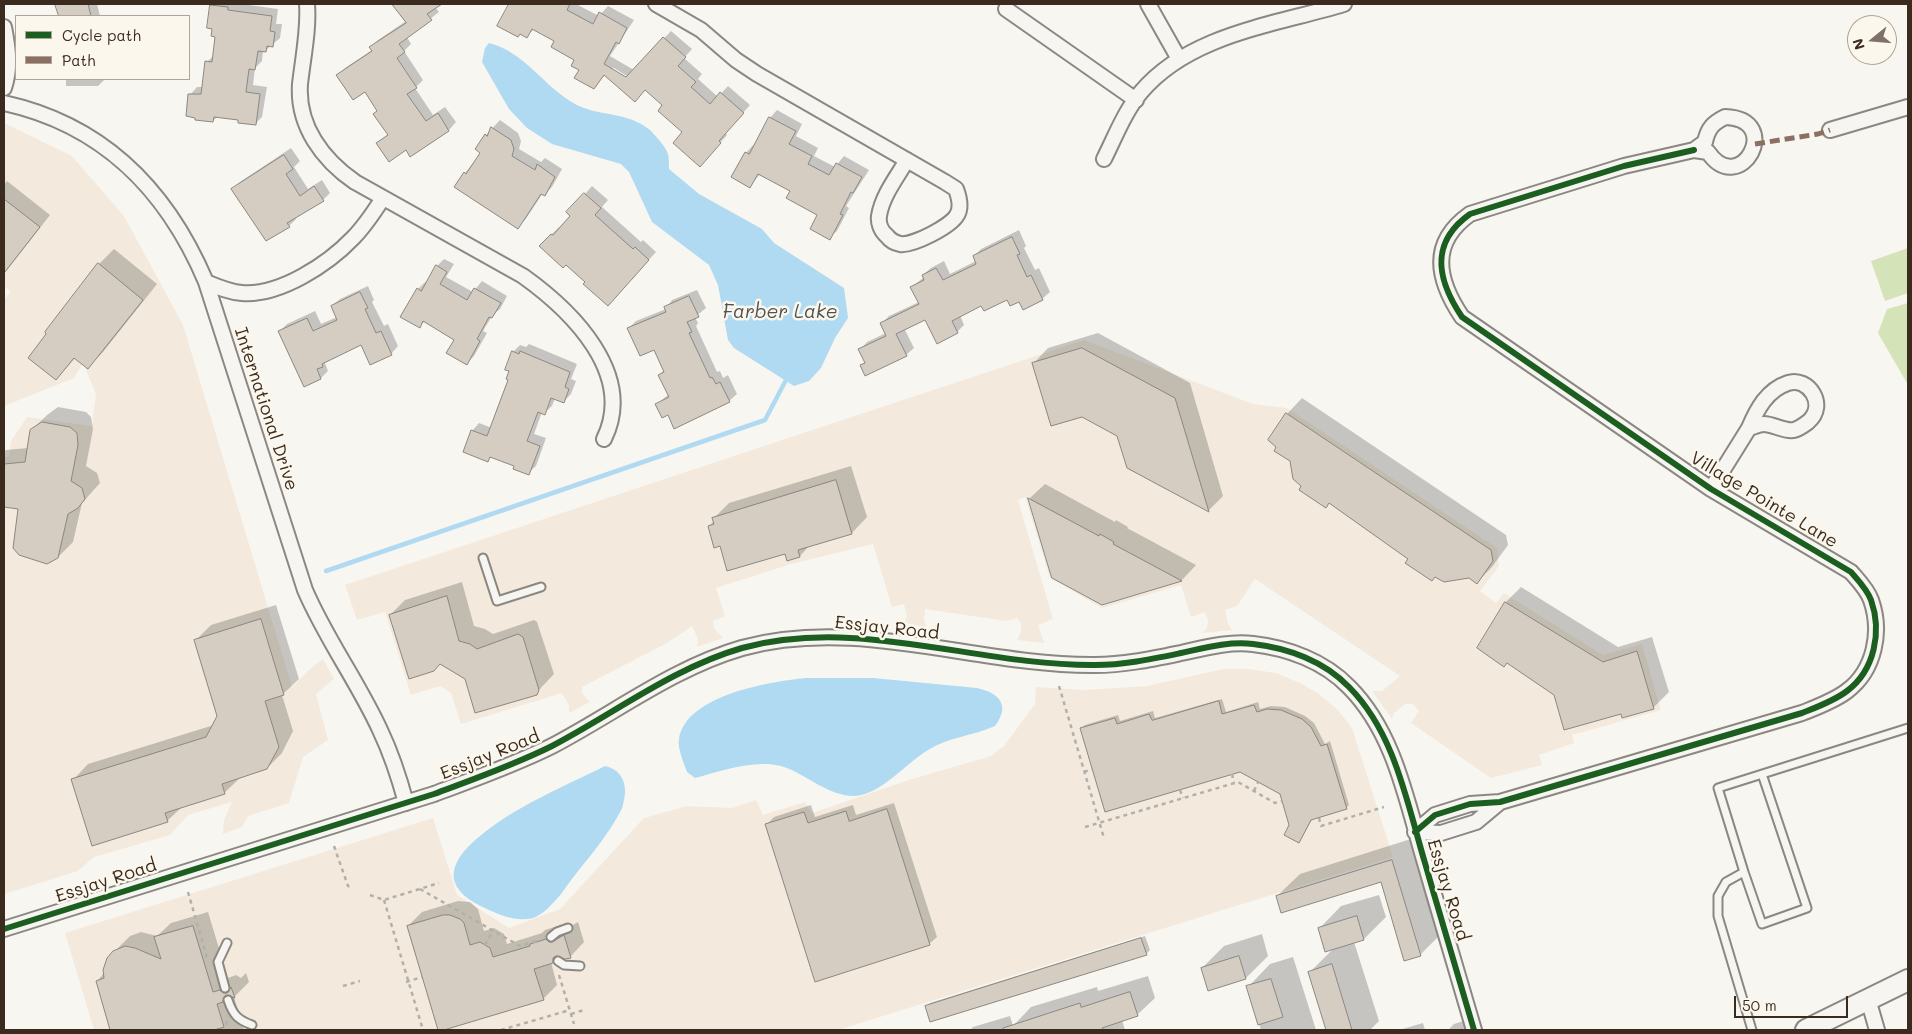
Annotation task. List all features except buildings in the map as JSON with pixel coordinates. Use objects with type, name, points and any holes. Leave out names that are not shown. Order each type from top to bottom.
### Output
[{"type":"street","points":[[307,4],[308,18],[300,86],[305,123],[314,142],[340,172],[523,276],[568,312],[598,354],[610,379],[613,394],[613,412],[604,439]]},
{"type":"street","points":[[656,4],[701,30],[736,60],[757,74],[907,160],[956,189],[960,207],[957,216],[950,223],[911,243],[899,244],[883,233],[879,223],[879,215],[883,203],[907,160]]},
{"type":"street","points":[[1148,4],[1179,59]]},
{"type":"street","points":[[1104,158],[1136,100],[1159,74],[1179,59],[1202,46],[1344,4]]},
{"type":"street","points":[[1006,9],[1136,100]]},
{"type":"street","points":[[4,27],[8,46],[8,67],[4,88]]},
{"type":"street","name":"International Drive","points":[[4,103],[42,114],[101,145],[130,166],[164,204],[180,229],[206,282],[305,590],[315,614],[380,728],[395,765],[406,803]]},
{"type":"street","points":[[1830,130],[1908,107]]},
{"type":"street","points":[[1725,117],[1736,118],[1747,124],[1755,140],[1754,150],[1748,159],[1738,166],[1732,167],[1722,165],[1713,160],[1708,152],[1694,150],[1705,142],[1707,134],[1715,122],[1725,117]]},
{"type":"street","name":"Village Pointe Lane","points":[[1415,832],[1435,815],[1470,804],[1500,802],[1802,713],[1834,700],[1847,691],[1866,670],[1873,654],[1876,626],[1870,599],[1861,583],[1851,572],[1831,558],[1711,489],[1462,317],[1446,289],[1442,276],[1441,260],[1443,246],[1450,232],[1470,214],[1624,166],[1694,150]]},
{"type":"street","points":[[206,282],[226,290],[244,293],[265,291],[282,286],[312,270],[346,244],[369,219],[383,198]]},
{"type":"street","points":[[1711,489],[1749,428],[1756,412],[1772,391],[1789,382],[1808,387],[1815,395],[1817,405],[1815,416],[1794,430],[1763,424],[1749,428]]},
{"type":"street","name":"Essjay Road","points":[[4,929],[406,803],[502,769],[553,746],[695,665],[744,648],[809,636],[841,636],[1028,660],[1091,665],[1141,661],[1221,645],[1248,643],[1275,647],[1313,661],[1332,672],[1363,701],[1380,726],[1388,744],[1474,1030]]},
{"type":"street","points":[[1806,1030],[1908,980]]},
{"type":"street","points":[[1868,999],[1877,1030]]},
{"type":"lane","points":[[483,558],[497,601],[541,587]]},
{"type":"lane","points":[[1762,774],[1807,908],[1762,924],[1718,788],[1762,774],[1908,728]]},
{"type":"lane","points":[[1744,872],[1726,882],[1718,896],[1718,916],[1752,1030]]},
{"type":"lane","points":[[551,937],[557,932],[568,928]]},
{"type":"lane","points":[[224,988],[218,962],[227,943]]},
{"type":"lane","points":[[558,962],[564,965],[580,966]]},
{"type":"lane","points":[[228,1000],[235,1016],[239,1020],[252,1025]]},
{"type":"path","points":[[1059,686],[1104,838]]},
{"type":"path","points":[[1084,772],[1092,769]]},
{"type":"path","points":[[1232,774],[1234,783]]},
{"type":"path","points":[[1085,828],[1238,782],[1275,804],[1282,801]]},
{"type":"path","points":[[1254,791],[1258,782]]},
{"type":"path","points":[[1180,790],[1183,798]]},
{"type":"path","points":[[1319,818],[1321,826],[1384,807]]},
{"type":"path","points":[[334,846],[350,887]]},
{"type":"path","points":[[370,895],[384,900],[439,883]]},
{"type":"path","points":[[420,889],[520,946],[540,940]]},
{"type":"path","points":[[188,892],[209,964]]},
{"type":"path","points":[[384,900],[423,1030]]},
{"type":"path","points":[[485,945],[493,931]]},
{"type":"path","points":[[558,971],[574,1024]]},
{"type":"path","points":[[407,981],[422,977]]},
{"type":"path","points":[[343,986],[360,981]]},
{"type":"path","points":[[501,1030],[570,1010]]},
{"type":"path","points":[[571,1014],[584,1010]]},
{"type":"shaded area","points":[[4,123],[72,156],[124,216],[183,325],[292,687],[323,659],[334,679],[316,694],[328,740],[303,757],[289,803],[248,816],[242,827],[223,834],[224,820],[232,802],[188,815],[170,835],[94,857],[78,871],[4,894],[4,457],[9,456],[11,441],[27,417],[92,426],[96,394],[83,363],[74,378],[4,406],[4,300],[11,291],[4,287]]},
{"type":"shaded area","points":[[1084,340],[1253,404],[1287,408],[1497,548],[1499,566],[1480,591],[1496,603],[1504,593],[1603,655],[1642,644],[1661,710],[1572,735],[1574,743],[1539,755],[1542,765],[1491,778],[1411,723],[1419,711],[1413,704],[1405,704],[1394,713],[1392,719],[1372,691],[1382,691],[1400,676],[1255,579],[1237,606],[1225,610],[1228,624],[1232,630],[1202,633],[1207,628],[1208,620],[1205,612],[1191,617],[1181,585],[1102,608],[1050,578],[1025,497],[1018,500],[1053,619],[1038,625],[1044,643],[1017,640],[1021,632],[1021,623],[1017,618],[1006,621],[925,609],[924,620],[927,627],[904,623],[907,617],[904,604],[892,607],[873,544],[791,564],[716,588],[725,616],[713,621],[714,628],[723,638],[697,647],[698,639],[692,626],[667,643],[582,687],[582,693],[590,702],[569,713],[569,705],[562,693],[461,724],[451,693],[440,686],[411,695],[385,612],[357,620],[345,585]]},
{"type":"shaded area","points":[[1223,669],[1248,669],[1276,673],[1300,683],[1319,694],[1337,709],[1352,728],[1393,857],[838,1030],[94,1030],[65,933],[433,818],[457,895],[509,928],[560,909],[644,818],[687,806],[732,808],[756,800],[763,815],[805,802],[812,813],[909,780],[991,756],[1004,746],[1035,704],[1036,687],[1085,690],[1147,686]]},
{"type":"green space","points":[[1908,248],[1908,293],[1885,301],[1871,261]]},
{"type":"green space","points":[[1908,303],[1908,385],[1878,333],[1887,309]]},
{"type":"water","name":"Farber Lake","points":[[489,43],[513,54],[554,89],[575,104],[594,111],[632,120],[650,130],[667,151],[669,169],[699,194],[762,229],[774,243],[844,288],[848,318],[835,338],[821,368],[809,381],[794,386],[734,348],[728,340],[718,285],[709,265],[652,222],[629,172],[621,164],[552,144],[527,128],[509,109],[482,62],[485,48]]},
{"type":"water","points":[[805,678],[873,678],[977,688],[997,697],[1002,706],[1002,712],[995,726],[936,746],[874,790],[854,796],[835,792],[790,769],[771,764],[738,767],[695,778],[687,772],[680,751],[679,739],[685,724],[697,711],[712,701],[751,687]]},
{"type":"water","points":[[605,766],[615,770],[624,783],[625,794],[622,809],[598,846],[547,909],[533,918],[516,919],[489,910],[463,895],[454,877],[455,868],[459,858],[480,836],[524,806]]},
{"type":"waterway","points":[[326,571],[765,420],[786,380]]},
{"type":"marked path","points":[[1755,144],[1818,134],[1830,130]]},
{"type":"cycle path","points":[[1415,832],[1435,815],[1470,804],[1500,802],[1802,713],[1842,695],[1857,682],[1870,661],[1876,637],[1874,612],[1867,592],[1851,572],[1711,489],[1462,317],[1447,289],[1441,263],[1443,250],[1448,237],[1457,225],[1470,214],[1624,166],[1694,150]]},
{"type":"cycle path","points":[[4,929],[434,794],[479,777],[552,746],[692,667],[742,648],[786,640],[830,637],[918,645],[1051,663],[1095,665],[1138,661],[1217,646],[1244,643],[1279,649],[1317,663],[1349,687],[1365,705],[1378,725],[1398,770],[1474,1030]]}]
